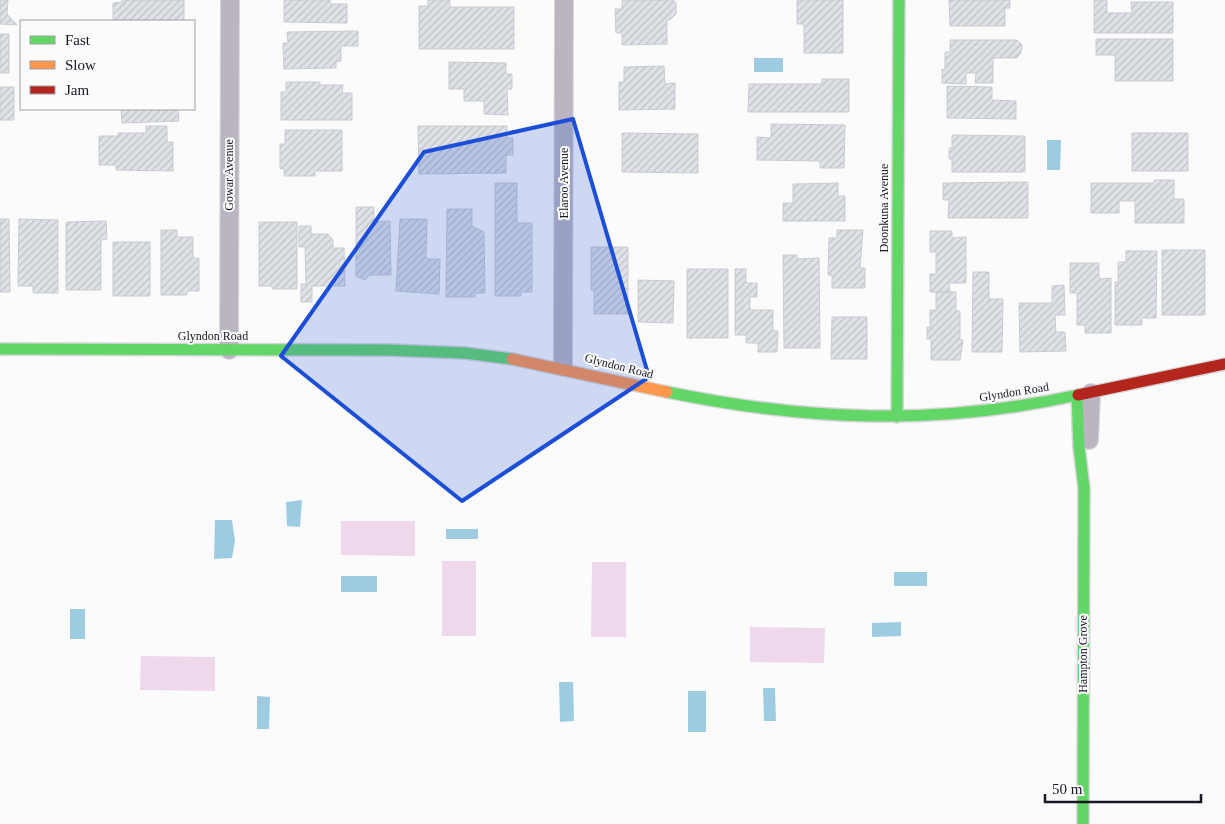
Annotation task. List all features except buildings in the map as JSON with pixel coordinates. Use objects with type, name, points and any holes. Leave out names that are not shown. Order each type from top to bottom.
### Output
[{"type":"street","name":"Gowar Avenue","points":[[228,350],[230,0]]},
{"type":"street","name":"Elaroo Avenue","points":[[563,367],[564,0]]},
{"type":"street","name":"Doonkuna Avenue","points":[[897,417],[899,0]]},
{"type":"street","name":"Glyndon Road","points":[[0,349],[430,351],[517,359],[563,367],[670,393],[764,410],[833,416],[897,417],[986,411],[1084,394],[1225,364]]},
{"type":"street","name":"Hampton Grove","points":[[1083,823],[1084,488],[1089,447],[1084,394]]},
{"type":"highlighted area","points":[[573,119],[649,377],[462,501],[281,356],[424,152]]},
{"type":"shaded area","points":[[341,521],[415,521],[415,556],[341,555]]},
{"type":"shaded area","points":[[442,561],[476,561],[476,636],[442,636]]},
{"type":"shaded area","points":[[592,562],[626,562],[626,637],[591,637]]},
{"type":"shaded area","points":[[750,627],[825,628],[824,663],[750,662]]},
{"type":"shaded area","points":[[141,656],[215,657],[215,691],[140,690]]},
{"type":"water","points":[[754,58],[783,58],[783,72],[754,72]]},
{"type":"water","points":[[1047,140],[1061,140],[1060,170],[1047,170]]},
{"type":"water","points":[[302,500],[300,527],[287,526],[286,502]]},
{"type":"water","points":[[215,520],[232,520],[235,541],[232,558],[214,559]]},
{"type":"water","points":[[446,529],[478,529],[478,539],[446,539]]},
{"type":"water","points":[[894,572],[927,572],[927,586],[894,586]]},
{"type":"water","points":[[341,576],[377,576],[377,592],[341,592]]},
{"type":"water","points":[[70,609],[85,609],[85,639],[70,639]]},
{"type":"water","points":[[901,622],[901,636],[872,637],[872,623]]},
{"type":"water","points":[[559,682],[573,682],[574,721],[560,722]]},
{"type":"water","points":[[763,688],[775,688],[776,721],[764,721]]},
{"type":"water","points":[[688,691],[706,691],[706,732],[688,732]]},
{"type":"water","points":[[257,696],[270,697],[269,729],[257,729]]},
{"type":"traffic: fast","points":[[897,417],[899,0]]},
{"type":"traffic: fast","points":[[0,349],[388,350],[465,353],[512,359]]},
{"type":"traffic: fast","points":[[667,392],[771,409],[872,416],[974,412],[1078,395]]},
{"type":"traffic: fast","points":[[1077,396],[1079,447],[1084,488],[1083,824]]},
{"type":"traffic: slow","points":[[512,359],[667,392]]},
{"type":"traffic: jam","points":[[1078,395],[1225,364]]}]
